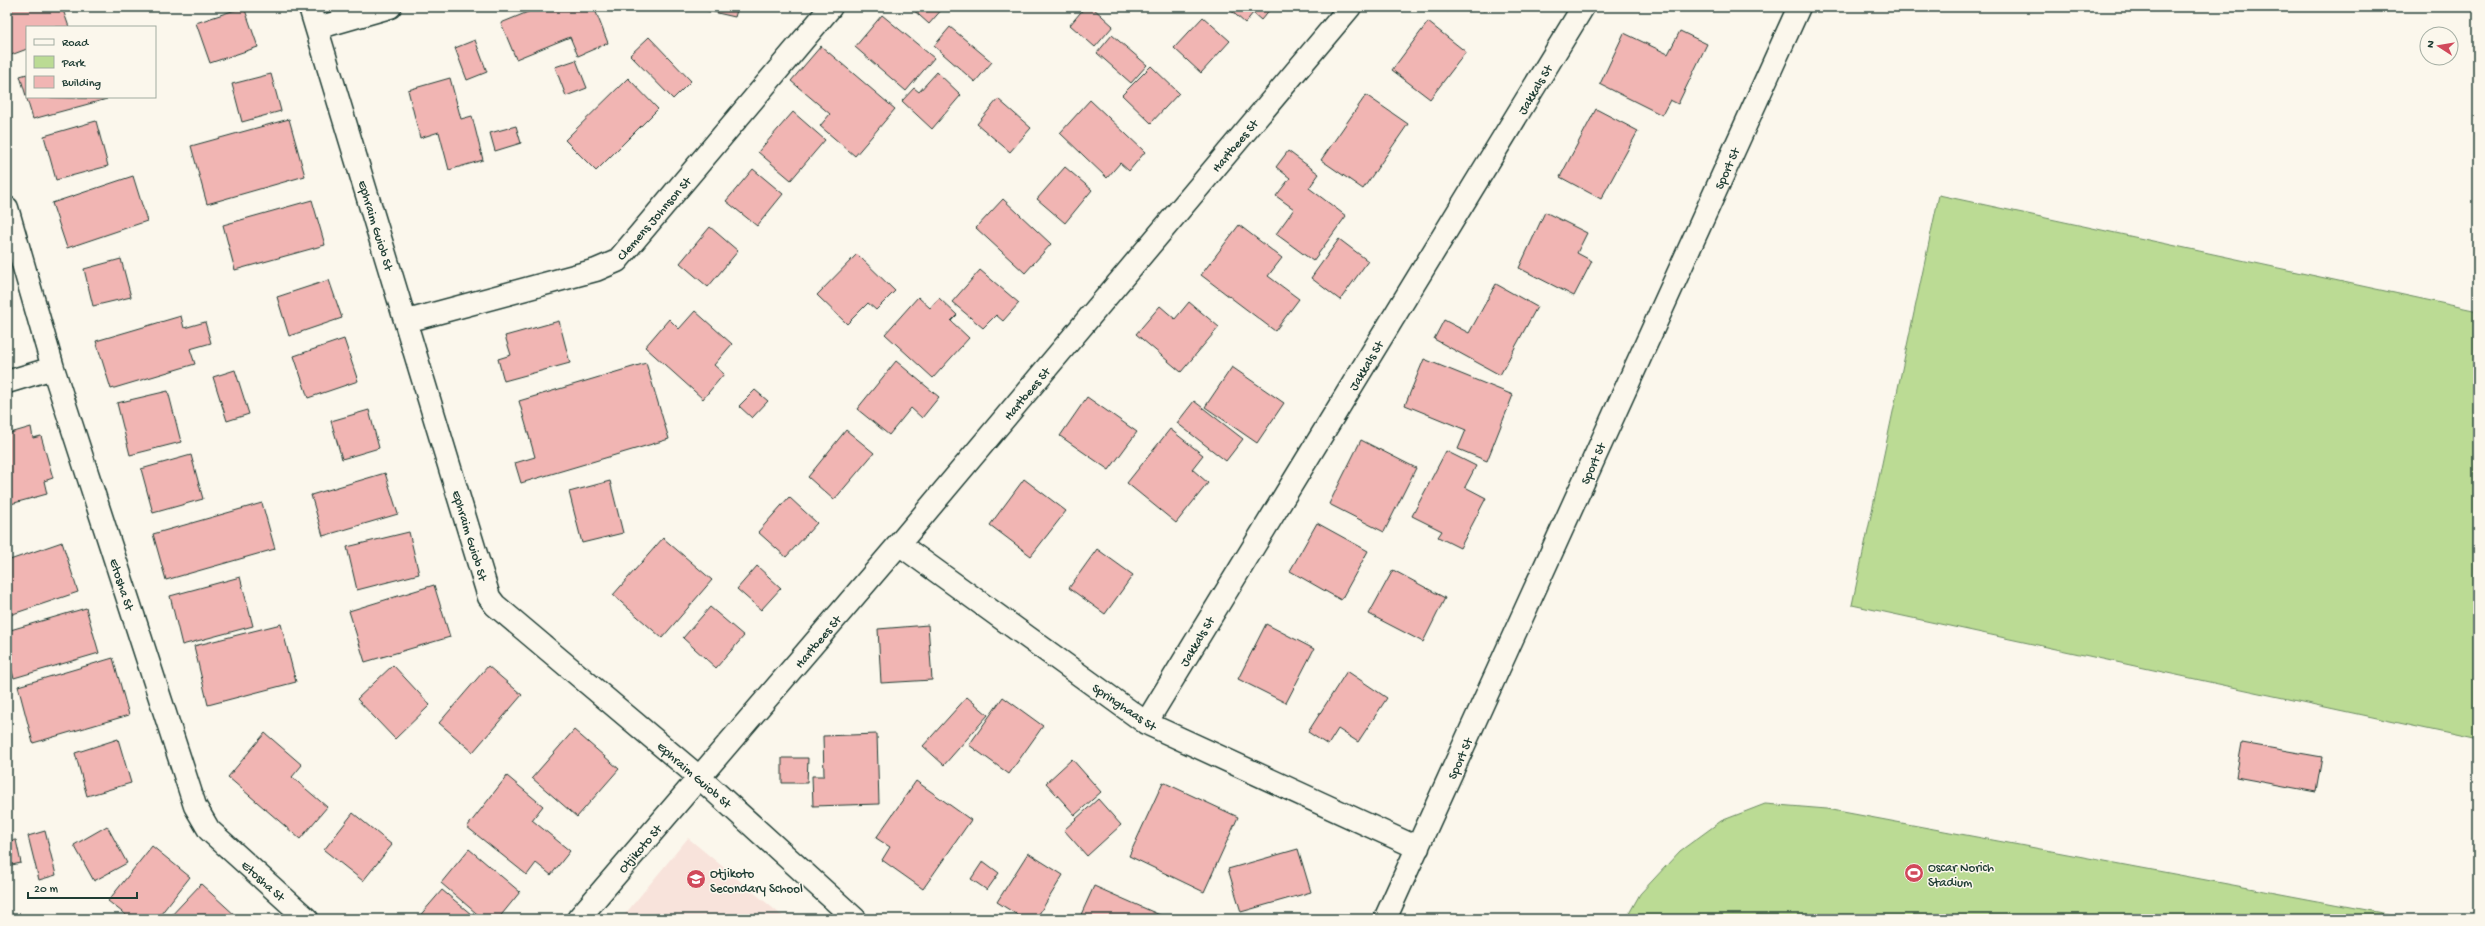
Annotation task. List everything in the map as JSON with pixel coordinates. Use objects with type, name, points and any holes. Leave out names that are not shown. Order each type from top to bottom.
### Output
[{"type":"street","name":"Ephraim Guiob St","points":[[310,7],[406,321],[488,597],[495,605],[700,778],[855,919]]},
{"type":"street","points":[[316,28],[390,7]]},
{"type":"street","name":"Clemens Johnson St","points":[[406,321],[596,270],[617,261],[831,7]]},
{"type":"street","name":"Hartbees St","points":[[700,778],[899,544],[1350,7]]},
{"type":"street","name":"Jakkals St","points":[[1146,723],[1583,7]]},
{"type":"street","name":"Sport St","points":[[1385,919],[1799,7]]},
{"type":"street","name":"Etosha St","points":[[7,208],[53,368],[201,820],[209,830],[307,919]]},
{"type":"street","points":[[7,382],[53,368]]},
{"type":"street","name":"Springhaas St","points":[[899,544],[1146,723],[1418,848]]},
{"type":"street","name":"Otjikoto St","points":[[578,919],[700,778]]},
{"type":"shaded area","name":"Otjikoto Secondary School","points":[[688,838],[786,919],[621,919]]},
{"type":"green space","points":[[1939,195],[2478,311],[2478,740],[1852,605]]},
{"type":"green space","name":"Oscar Norich Stadium","points":[[1765,804],[1827,809],[2414,919],[1626,919],[1640,894],[1680,851],[1721,821]]},
{"type":"building","points":[[14,7],[62,7],[69,26],[26,26],[26,49],[11,55],[7,43],[7,9]]},
{"type":"building","points":[[244,7],[258,47],[210,63],[196,23]]},
{"type":"building","points":[[540,7],[594,7],[608,43],[578,56],[570,37],[516,59],[501,23]]},
{"type":"building","points":[[701,7],[738,7],[735,17],[700,9]]},
{"type":"building","points":[[910,7],[944,7],[929,24]]},
{"type":"building","points":[[1085,7],[1092,7],[1113,26],[1095,47],[1070,25]]},
{"type":"building","points":[[1227,7],[1272,7],[1261,20],[1253,13],[1245,23]]},
{"type":"building","points":[[1442,7],[1453,7],[1448,12]]},
{"type":"building","points":[[1479,7],[1488,7],[1484,11]]},
{"type":"building","points":[[882,15],[934,58],[906,91],[855,47]]},
{"type":"building","points":[[1203,17],[1230,41],[1201,73],[1174,48]]},
{"type":"building","points":[[1428,22],[1466,52],[1430,99],[1392,70]]},
{"type":"building","points":[[950,27],[992,62],[975,82],[934,46]]},
{"type":"building","points":[[1680,31],[1707,44],[1678,104],[1670,100],[1662,115],[1600,84],[1624,33],[1668,54]]},
{"type":"building","points":[[1112,35],[1147,65],[1131,83],[1097,53]]},
{"type":"building","points":[[649,37],[691,81],[673,99],[630,55]]},
{"type":"building","points":[[475,40],[487,72],[467,80],[455,48]]},
{"type":"building","points":[[821,46],[895,109],[855,156],[820,126],[830,114],[791,81]]},
{"type":"building","points":[[576,60],[587,88],[566,96],[555,67]]},
{"type":"building","points":[[1151,66],[1179,93],[1151,123],[1122,95]]},
{"type":"building","points":[[937,72],[961,95],[932,129],[902,101],[914,88],[919,92]]},
{"type":"building","points":[[26,74],[26,96],[20,76]]},
{"type":"building","points":[[271,74],[281,111],[242,122],[232,84]]},
{"type":"building","points":[[450,78],[461,119],[472,116],[483,160],[449,170],[439,132],[420,138],[408,90]]},
{"type":"building","points":[[628,78],[658,109],[596,171],[565,140]]},
{"type":"building","points":[[1366,95],[1408,124],[1363,189],[1321,160]]},
{"type":"building","points":[[27,98],[107,99],[33,119]]},
{"type":"building","points":[[998,99],[1031,128],[1010,152],[977,124]]},
{"type":"building","points":[[1090,100],[1145,152],[1129,171],[1120,163],[1107,178],[1060,133]]},
{"type":"building","points":[[1596,109],[1638,131],[1601,199],[1560,177]]},
{"type":"building","points":[[793,112],[825,140],[791,180],[758,152]]},
{"type":"building","points":[[289,119],[305,176],[207,204],[191,146]]},
{"type":"building","points":[[96,121],[108,166],[56,180],[44,136]]},
{"type":"building","points":[[516,126],[521,143],[495,151],[490,133]]},
{"type":"building","points":[[1288,151],[1319,174],[1309,188],[1346,216],[1313,261],[1276,234],[1294,209],[1276,196],[1290,178],[1276,167]]},
{"type":"building","points":[[1065,167],[1092,190],[1065,223],[1037,199]]},
{"type":"building","points":[[753,169],[783,194],[757,226],[726,201]]},
{"type":"building","points":[[133,176],[147,221],[67,248],[52,203]]},
{"type":"building","points":[[1003,199],[1051,244],[1025,273],[976,228]]},
{"type":"building","points":[[312,200],[325,245],[235,270],[223,225]]},
{"type":"building","points":[[1545,212],[1587,233],[1577,253],[1592,261],[1574,296],[1519,268]]},
{"type":"building","points":[[1239,225],[1282,258],[1268,276],[1299,299],[1275,331],[1201,275]]},
{"type":"building","points":[[710,227],[738,251],[708,287],[680,263]]},
{"type":"building","points":[[1339,239],[1368,261],[1340,300],[1311,278]]},
{"type":"building","points":[[857,254],[895,291],[876,310],[868,303],[847,324],[817,295]]},
{"type":"building","points":[[121,259],[131,297],[93,306],[84,269]]},
{"type":"building","points":[[980,270],[1019,303],[1003,321],[996,315],[983,328],[952,302]]},
{"type":"building","points":[[329,280],[342,318],[289,336],[277,297]]},
{"type":"building","points":[[1496,284],[1537,307],[1500,375],[1434,339],[1444,320],[1469,333]]},
{"type":"building","points":[[918,297],[930,308],[939,298],[957,315],[951,321],[969,338],[933,378],[885,334]]},
{"type":"building","points":[[1189,302],[1219,327],[1181,372],[1136,334],[1160,306],[1175,319]]},
{"type":"building","points":[[695,311],[732,344],[714,365],[724,374],[703,399],[645,347],[669,319],[679,329]]},
{"type":"building","points":[[181,316],[184,328],[205,322],[211,343],[190,349],[195,364],[111,389],[96,341]]},
{"type":"building","points":[[559,321],[570,363],[504,381],[498,359],[511,355],[505,336]]},
{"type":"building","points":[[344,339],[358,381],[308,398],[294,356]]},
{"type":"building","points":[[1424,359],[1513,395],[1487,461],[1458,449],[1466,430],[1405,405]]},
{"type":"building","points":[[896,361],[939,397],[922,418],[911,408],[889,435],[857,409]]},
{"type":"building","points":[[646,363],[669,439],[521,483],[515,463],[535,457],[519,401]]},
{"type":"building","points":[[1232,367],[1284,403],[1257,443],[1205,407]]},
{"type":"building","points":[[235,370],[249,414],[227,421],[213,377]]},
{"type":"building","points":[[755,390],[768,401],[752,418],[739,406]]},
{"type":"building","points":[[168,391],[181,442],[130,455],[117,403]]},
{"type":"building","points":[[1087,397],[1137,432],[1109,470],[1060,436]]},
{"type":"building","points":[[1194,401],[1243,439],[1226,461],[1177,423]]},
{"type":"building","points":[[369,410],[379,448],[342,459],[331,421]]},
{"type":"building","points":[[31,427],[33,438],[41,436],[53,478],[44,481],[47,494],[7,505],[7,434]]},
{"type":"building","points":[[1170,429],[1203,455],[1192,469],[1208,483],[1176,523],[1127,483]]},
{"type":"building","points":[[846,430],[874,453],[834,500],[808,477]]},
{"type":"building","points":[[1361,440],[1416,468],[1384,532],[1329,504]]},
{"type":"building","points":[[1446,451],[1476,466],[1465,487],[1486,498],[1460,548],[1438,537],[1442,531],[1412,516]]},
{"type":"building","points":[[191,455],[203,499],[153,513],[141,469]]},
{"type":"building","points":[[385,473],[398,514],[323,536],[311,495]]},
{"type":"building","points":[[1024,479],[1066,511],[1031,556],[990,525]]},
{"type":"building","points":[[610,481],[623,533],[582,543],[569,492]]},
{"type":"building","points":[[789,497],[817,523],[786,557],[758,532]]},
{"type":"building","points":[[262,503],[275,549],[166,580],[153,534]]},
{"type":"building","points":[[1317,523],[1368,551],[1341,600],[1290,571]]},
{"type":"building","points":[[409,532],[419,574],[357,590],[347,547]]},
{"type":"building","points":[[663,538],[712,580],[662,638],[613,595]]},
{"type":"building","points":[[62,542],[78,592],[7,616],[7,561]]},
{"type":"building","points":[[1097,549],[1133,575],[1105,614],[1069,588]]},
{"type":"building","points":[[757,566],[781,588],[761,610],[737,589]]},
{"type":"building","points":[[1393,570],[1445,598],[1423,642],[1369,614]]},
{"type":"building","points":[[240,577],[253,626],[182,645],[170,596]]},
{"type":"building","points":[[434,585],[450,637],[365,662],[349,611]]},
{"type":"building","points":[[710,607],[744,636],[716,668],[683,638]]},
{"type":"building","points":[[86,608],[99,653],[14,678],[7,655],[7,631]]},
{"type":"building","points":[[281,624],[296,682],[208,705],[194,646]]},
{"type":"building","points":[[1266,624],[1314,649],[1286,703],[1238,679]]},
{"type":"building","points":[[928,625],[932,680],[881,683],[878,629]]},
{"type":"building","points":[[113,658],[129,715],[33,743],[18,686]]},
{"type":"building","points":[[393,665],[430,705],[395,739],[357,699]]},
{"type":"building","points":[[488,666],[522,695],[473,752],[439,723]]},
{"type":"building","points":[[1347,671],[1387,698],[1358,742],[1338,729],[1328,745],[1308,732]]},
{"type":"building","points":[[967,697],[988,715],[944,765],[923,746]]},
{"type":"building","points":[[1003,697],[1043,726],[1009,774],[969,745]]},
{"type":"building","points":[[574,730],[619,769],[577,817],[532,778]]},
{"type":"building","points":[[265,733],[302,765],[292,777],[327,807],[300,839],[228,777]]},
{"type":"building","points":[[877,734],[879,804],[813,806],[812,776],[824,776],[823,736]]},
{"type":"building","points":[[118,739],[131,783],[87,796],[75,753]]},
{"type":"building","points":[[2242,743],[2322,757],[2316,792],[2236,777]]},
{"type":"building","points":[[782,758],[808,758],[807,783],[782,783]]},
{"type":"building","points":[[1072,759],[1101,792],[1075,815],[1046,783]]},
{"type":"building","points":[[507,776],[543,806],[532,820],[570,851],[551,875],[536,863],[527,875],[467,827]]},
{"type":"building","points":[[916,781],[971,820],[923,889],[882,860],[890,847],[876,838]]},
{"type":"building","points":[[1163,782],[1238,817],[1204,892],[1129,856]]},
{"type":"building","points":[[1098,799],[1121,825],[1087,856],[1064,830]]},
{"type":"building","points":[[353,813],[392,845],[363,881],[324,850]]},
{"type":"building","points":[[107,826],[127,863],[94,881],[74,845]]},
{"type":"building","points":[[45,831],[56,875],[39,880],[28,836]]},
{"type":"building","points":[[16,840],[21,863],[7,866],[7,841]]},
{"type":"building","points":[[152,846],[190,877],[157,919],[131,919],[108,901]]},
{"type":"building","points":[[469,849],[520,892],[498,919],[483,919],[441,883]]},
{"type":"building","points":[[1298,849],[1311,892],[1241,912],[1228,869]]},
{"type":"building","points":[[1028,853],[1063,875],[1036,919],[1024,919],[997,902]]},
{"type":"building","points":[[983,861],[999,873],[987,890],[971,879]]},
{"type":"building","points":[[201,884],[237,917],[235,919],[168,919]]},
{"type":"building","points":[[1094,886],[1169,919],[1079,919]]},
{"type":"building","points":[[442,890],[477,919],[417,919]]},
{"type":"place","name":"Oscar Norich Stadium","points":[[1914,873]]},
{"type":"place","name":"Otjikoto Secondary School","points":[[696,879]]}]
